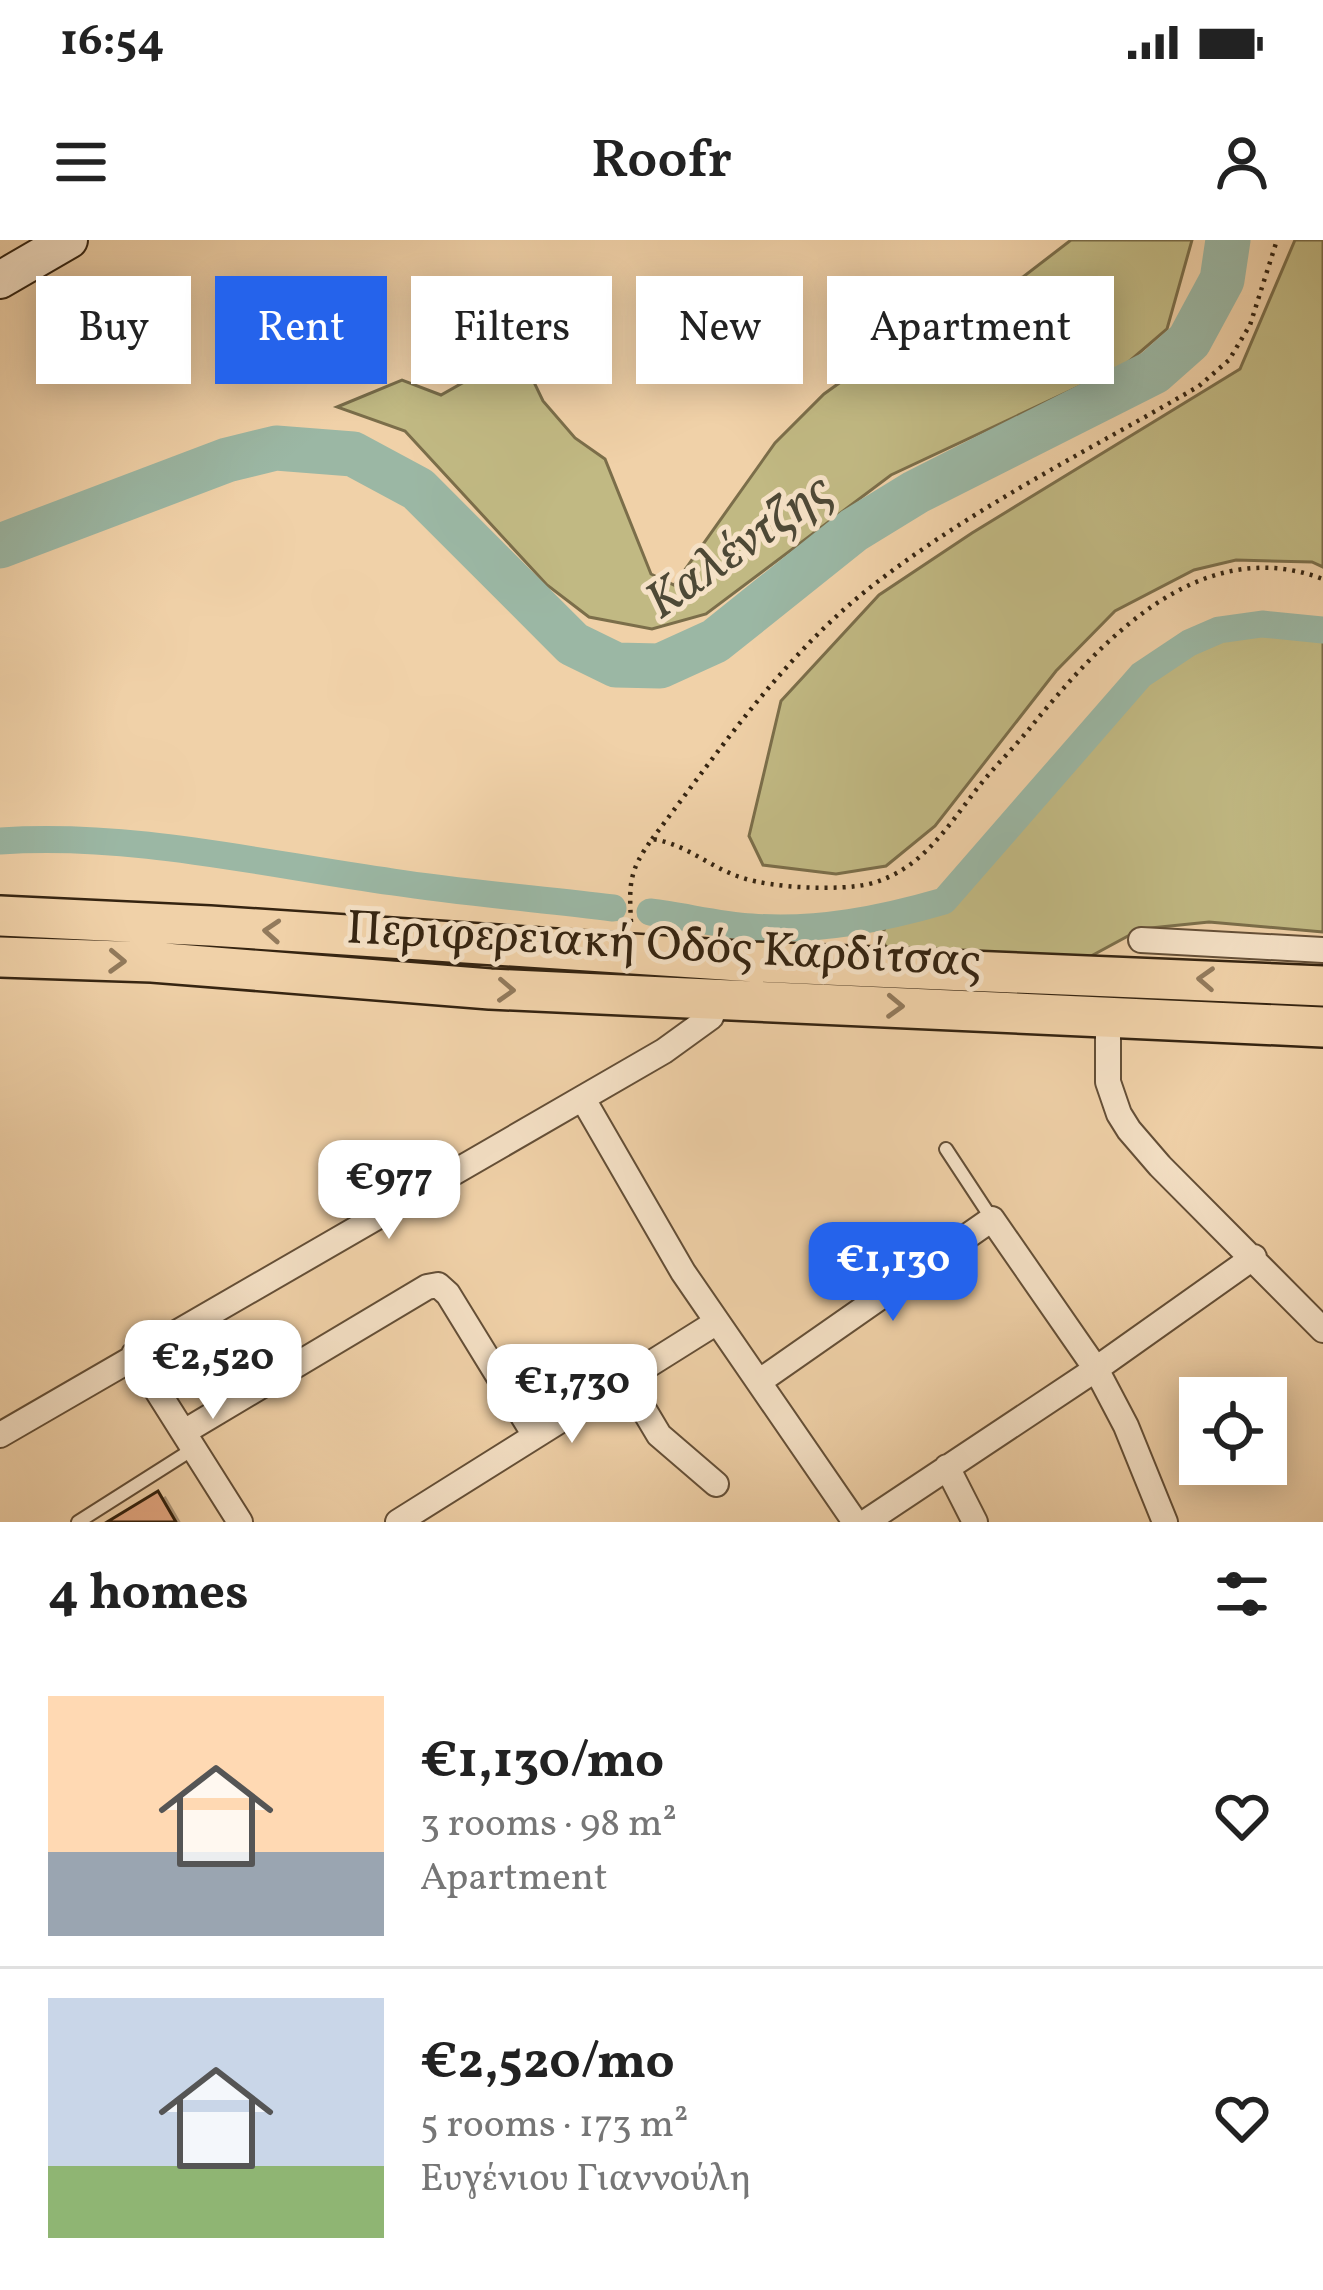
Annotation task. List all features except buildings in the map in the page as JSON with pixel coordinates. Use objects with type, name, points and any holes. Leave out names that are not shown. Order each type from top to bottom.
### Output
[{"type":"main road","name":"Περιφερειακή Οδός Καρδίτσας","points":[[0,916],[635,956],[1323,986]]},
{"type":"main road","name":"Περιφερειακή Οδός Καρδίτσας","points":[[0,957],[152,962],[490,989],[1323,1027]]},
{"type":"street","points":[[0,280],[69,240]]},
{"type":"street","points":[[1141,940],[1323,950]]},
{"type":"street","points":[[0,1435],[687,1036],[711,1016],[717,999]]},
{"type":"street","points":[[1108,1014],[1106,1060],[1119,1114],[1150,1157],[1323,1330]]},
{"type":"street","points":[[583,1099],[656,1228],[855,1522]]},
{"type":"street","points":[[760,1381],[992,1219],[1096,1369],[1126,1426],[1165,1522]]},
{"type":"street","points":[[866,1522],[1254,1257]]},
{"type":"street","points":[[189,1440],[427,1287],[438,1286],[448,1294],[534,1434]]},
{"type":"street","points":[[398,1522],[717,1322]]},
{"type":"street","points":[[134,1354],[240,1522]]},
{"type":"street","points":[[625,1378],[659,1436],[716,1484]]},
{"type":"street","points":[[947,1467],[975,1522]]},
{"type":"lane","points":[[946,1149],[992,1219]]},
{"type":"lane","points":[[78,1522],[189,1440]]},
{"type":"path","points":[[635,956],[629,880],[634,864],[807,646],[861,595],[944,535],[1199,386],[1229,360],[1250,325],[1277,240]]},
{"type":"path","points":[[652,838],[676,842],[742,878],[810,887],[866,885],[896,874],[919,859],[950,827],[1094,651],[1155,602],[1207,578],[1269,567],[1298,569],[1323,579]]},
{"type":"shaded area","points":[[1071,240],[1192,240],[1167,329],[1114,370],[1114,276],[1024,276]]},
{"type":"shaded area","points":[[1295,240],[1323,240],[1323,567],[1312,562],[1236,560],[1194,570],[1115,611],[1056,671],[935,826],[886,866],[836,874],[763,865],[749,836],[781,701],[879,595],[1240,369]]},
{"type":"shaded area","points":[[402,380],[441,395],[460,384],[535,384],[575,438],[605,459],[651,574],[674,585],[775,443],[838,384],[1085,384],[891,475],[706,614],[652,629],[589,617],[547,585],[405,431],[337,407]]},
{"type":"shaded area","points":[[1271,631],[1323,638],[1323,932],[1209,922],[1141,929],[1080,962],[887,949],[881,937],[886,926],[951,904],[1144,679],[1219,639]]},
{"type":"waterway","name":"Καλέντζης","points":[[0,546],[227,460],[276,448],[353,454],[418,489],[573,644],[616,665],[660,666],[715,641],[854,530],[916,492],[1154,372],[1189,341],[1222,280],[1228,240]]},
{"type":"waterway","points":[[650,912],[739,926],[801,928],[944,901],[1141,675],[1189,643],[1219,630],[1262,624],[1323,630]]},
{"type":"waterway","points":[[0,841],[148,845],[420,886],[613,908]]}]
